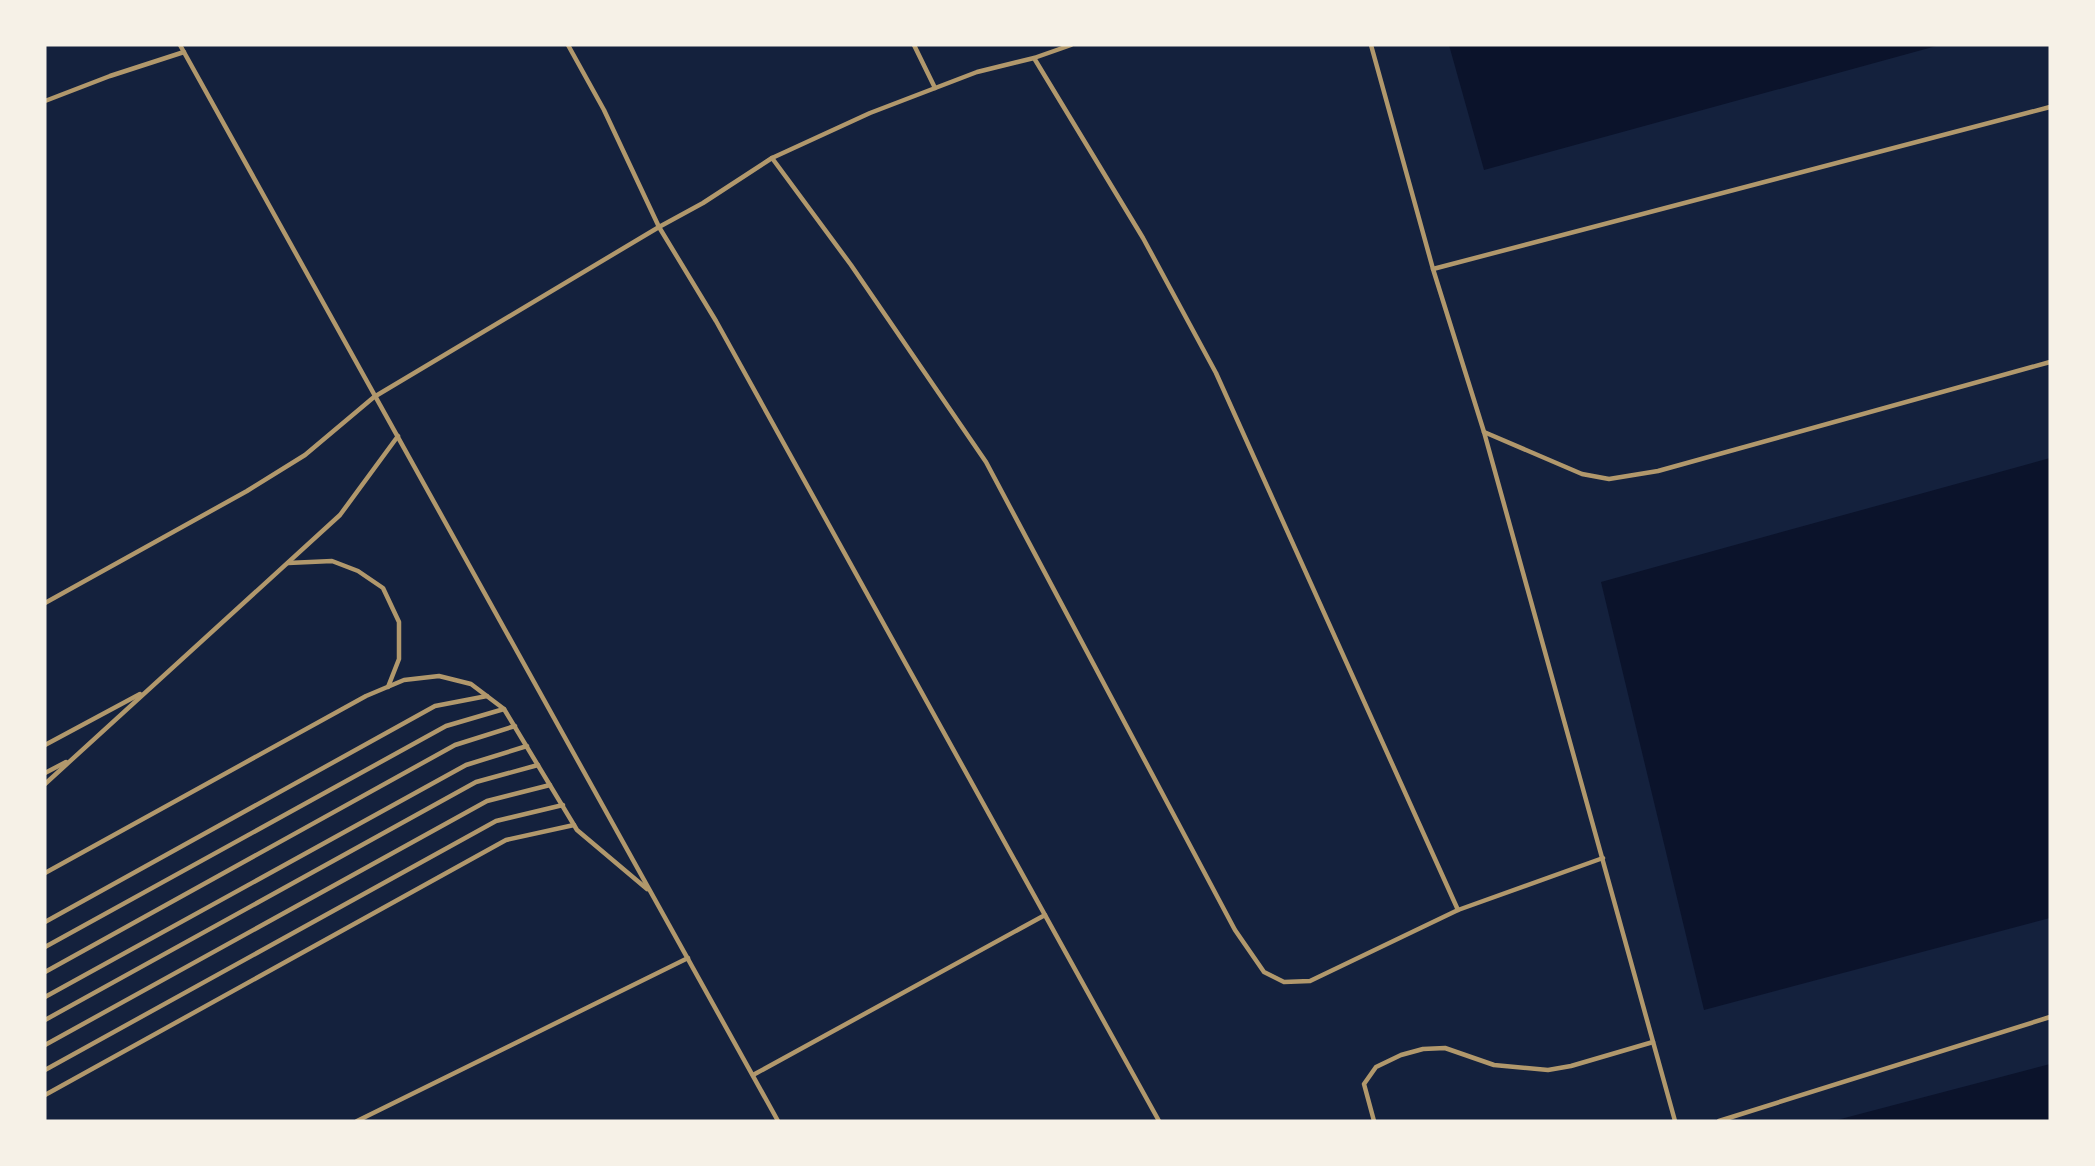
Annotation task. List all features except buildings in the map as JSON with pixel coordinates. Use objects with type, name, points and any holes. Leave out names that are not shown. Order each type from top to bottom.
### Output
[{"type":"lane","points":[[180,45],[778,1121]]},
{"type":"lane","points":[[568,45],[604,110],[659,227],[716,321],[1159,1121]]},
{"type":"lane","points":[[914,45],[935,88]]},
{"type":"lane","points":[[45,603],[247,491],[305,455],[374,397],[659,227],[704,203],[772,158],[870,113],[977,72],[1034,58],[1071,45]]},
{"type":"lane","points":[[1371,45],[1433,269],[1484,432],[1675,1121]]},
{"type":"lane","points":[[45,101],[110,76],[184,52]]},
{"type":"lane","points":[[1034,58],[1143,238],[1216,373],[1458,910]]},
{"type":"lane","points":[[1433,269],[2050,107]]},
{"type":"lane","points":[[772,158],[851,265],[986,462],[1235,930],[1264,972],[1284,982],[1310,981],[1458,910],[1603,858]]},
{"type":"lane","points":[[1484,432],[1582,474],[1609,479],[1658,471],[2050,362]]},
{"type":"lane","points":[[45,784],[340,515],[398,436]]},
{"type":"lane","points":[[288,563],[332,561],[358,571],[383,588],[399,622],[399,659],[388,687]]},
{"type":"lane","points":[[45,873],[366,696],[404,680],[439,676],[471,684],[504,709],[577,830],[650,891]]},
{"type":"lane","points":[[45,745],[148,689]]},
{"type":"lane","points":[[45,922],[435,706],[487,696]]},
{"type":"lane","points":[[45,947],[446,726],[504,709]]},
{"type":"lane","points":[[45,972],[455,745],[515,726]]},
{"type":"lane","points":[[45,997],[466,765],[527,746]]},
{"type":"lane","points":[[45,773],[75,757]]},
{"type":"lane","points":[[45,1020],[476,782],[538,765]]},
{"type":"lane","points":[[45,1045],[487,801],[550,785]]},
{"type":"lane","points":[[45,1070],[496,821],[563,805]]},
{"type":"lane","points":[[45,1095],[506,840],[574,825]]},
{"type":"lane","points":[[753,1075],[1045,915]]},
{"type":"lane","points":[[357,1121],[688,958]]},
{"type":"lane","points":[[1719,1121],[2050,1017]]},
{"type":"lane","points":[[1374,1121],[1364,1084],[1376,1067],[1401,1055],[1423,1049],[1445,1048],[1494,1065],[1548,1070],[1571,1066],[1653,1042]]},
{"type":"water","points":[[1449,45],[1940,45],[1484,170]]},
{"type":"water","points":[[2050,458],[2050,918],[1704,1010],[1601,582]]},
{"type":"water","points":[[2050,1064],[2050,1121],[1833,1121]]}]
